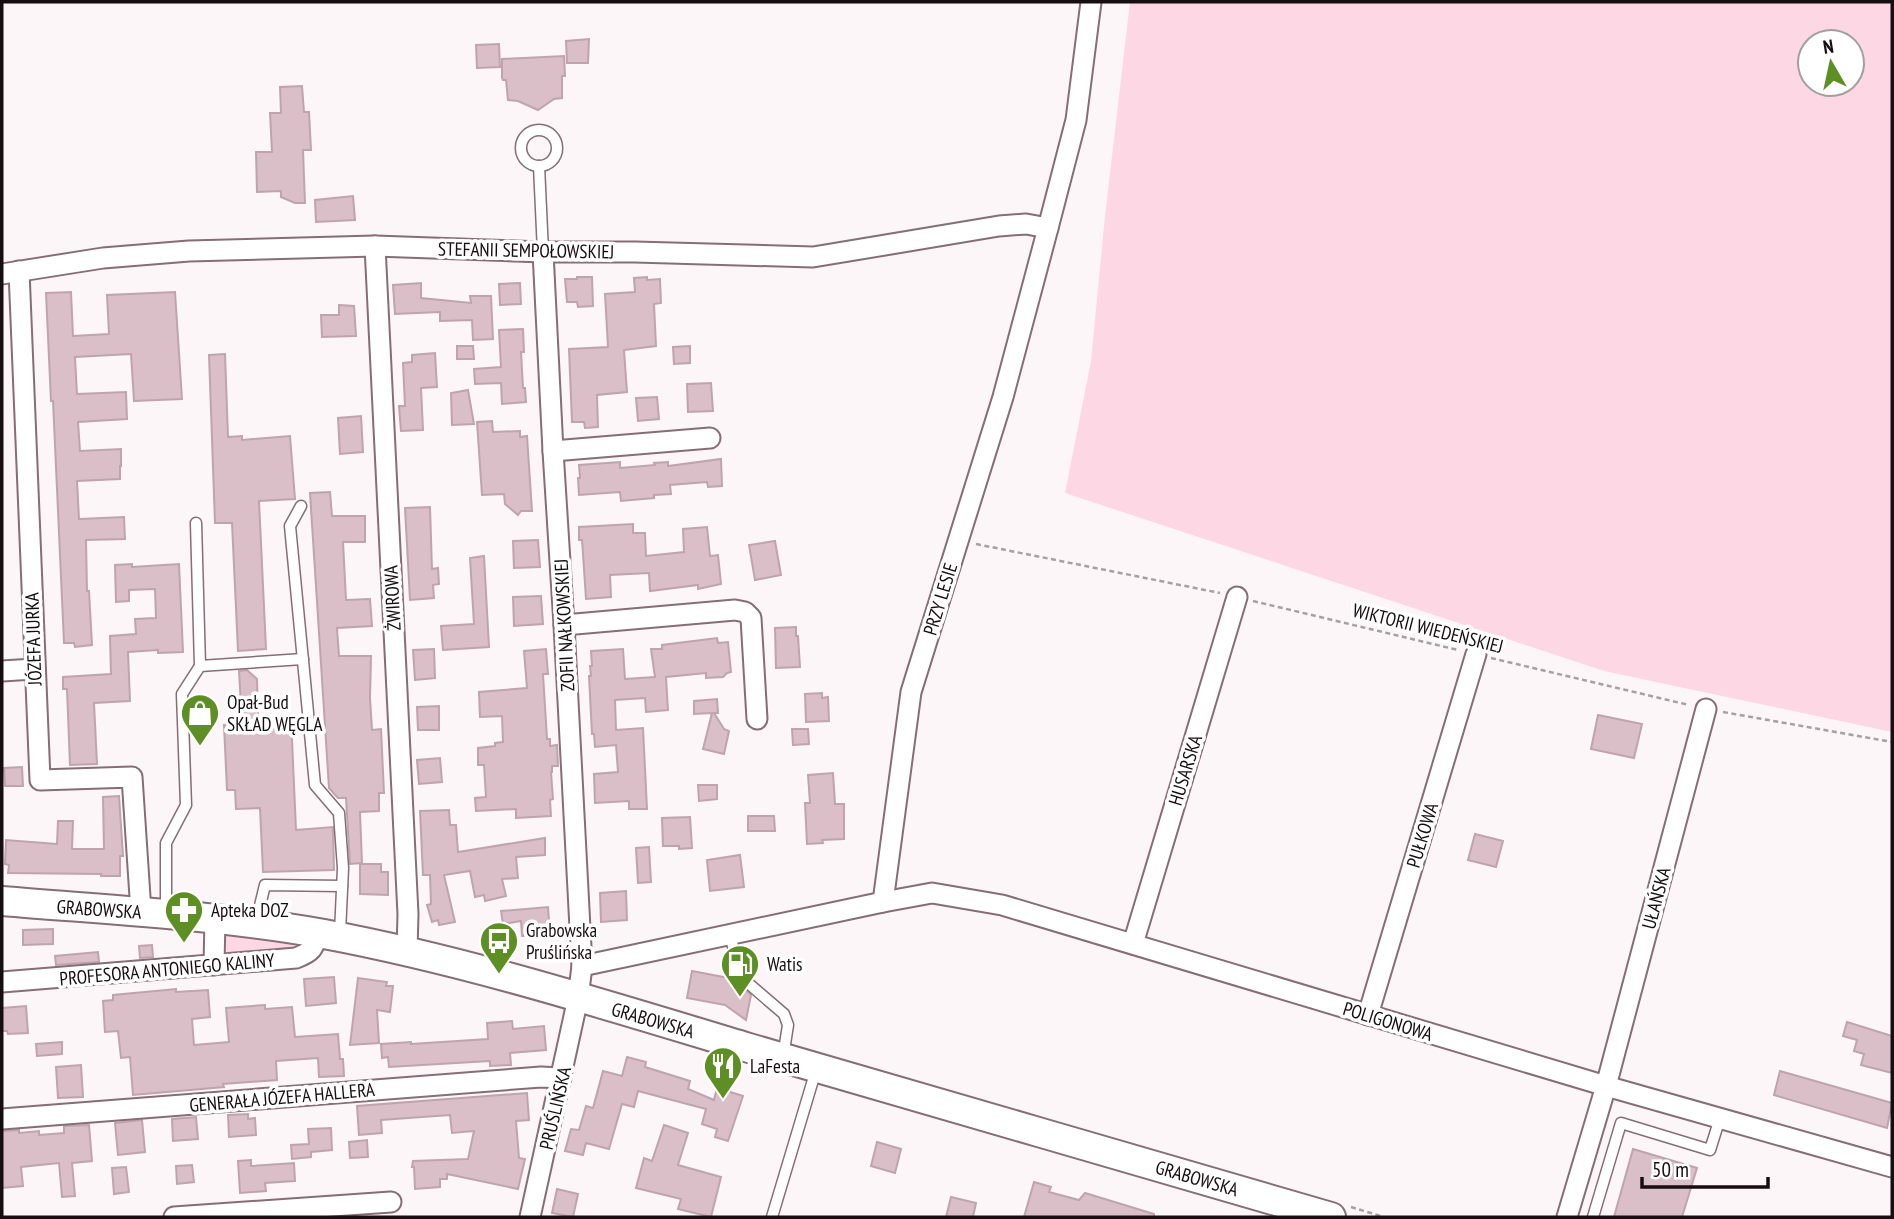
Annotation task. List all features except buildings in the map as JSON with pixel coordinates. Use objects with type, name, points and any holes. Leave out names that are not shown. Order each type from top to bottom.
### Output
[{"type":"street","name":"PRZY LESIE","points":[[883,902],[911,692],[1003,397],[1048,229],[1076,120],[1091,2]]},
{"type":"street","name":"STEFANII SEMPOŁOWSKIEJ","points":[[10,273],[103,258],[189,251],[375,246],[813,257],[999,226],[1026,223],[1048,229]]},
{"type":"street","name":"ŻWIROWA","points":[[375,246],[408,914],[407,951]]},
{"type":"street","name":"ZOFII NAŁKOWSKIEJ","points":[[543,252],[582,966],[579,998]]},
{"type":"street","name":"JÓZEFA JURKA","points":[[10,273],[40,780],[132,777],[153,913]]},
{"type":"street","points":[[553,451],[710,438]]},
{"type":"street","name":"HUSARSKA","points":[[1133,944],[1237,597]]},
{"type":"street","points":[[564,625],[735,610],[745,612],[751,618],[757,719]]},
{"type":"street","name":"PUŁKOWA","points":[[1368,1015],[1476,654]]},
{"type":"street","points":[[2,671],[34,669]]},
{"type":"street","name":"UŁAŃSKA","points":[[1567,1217],[1606,1086],[1706,709]]},
{"type":"street","name":"POLIGONOWA","points":[[883,902],[932,893],[1002,905],[1606,1086],[1892,1167]]},
{"type":"street","name":"GRABOWSKA","points":[[2,901],[256,923],[407,951],[579,998],[1331,1217]]},
{"type":"street","points":[[582,966],[883,902]]},
{"type":"street","points":[[214,965],[215,918]]},
{"type":"street","name":"PROFESORA ANTONIEGO KALINY","points":[[2,982],[296,958],[307,954],[330,935]]},
{"type":"street","name":"PRUŚLIŃSKA","points":[[530,1217],[579,998]]},
{"type":"street","name":"GENERAŁA JÓZEFA HALLERA","points":[[2,1119],[541,1077],[561,1078]]},
{"type":"street","points":[[174,1217],[391,1202]]},
{"type":"lane","points":[[539,166],[543,252]]},
{"type":"lane","points":[[301,506],[290,526],[315,785],[339,813],[342,886],[330,935]]},
{"type":"lane","points":[[153,913],[166,843],[186,805],[181,694],[200,666],[196,523]]},
{"type":"lane","points":[[200,666],[303,659]]},
{"type":"lane","points":[[256,923],[265,885],[342,886]]},
{"type":"lane","points":[[730,935],[741,977],[784,1014],[788,1026],[783,1058]]},
{"type":"lane","points":[[772,1217],[817,1068]]},
{"type":"lane","points":[[1593,1217],[1621,1123],[1710,1150],[1720,1118]]},
{"type":"path","name":"WIKTORII WIEDEŃSKIEJ","points":[[958,540],[1237,597],[1706,709],[1892,742]]},
{"type":"shaded area","points":[[1130,2],[1892,2],[1892,732],[1604,671],[1065,493],[1091,361]]},
{"type":"shaded area","points":[[223,933],[298,943],[295,950],[225,954]]},
{"type":"place","name":"Opał-Bud SKŁAD WĘGLA","points":[[200,747]]},
{"type":"place","name":"Apteka DOZ","points":[[184,944]]},
{"type":"place","name":"Grabowska Pruślińska","points":[[499,975]]},
{"type":"place","name":"Watis","points":[[740,998]]},
{"type":"place","name":"LaFesta","points":[[723,1100]]}]
